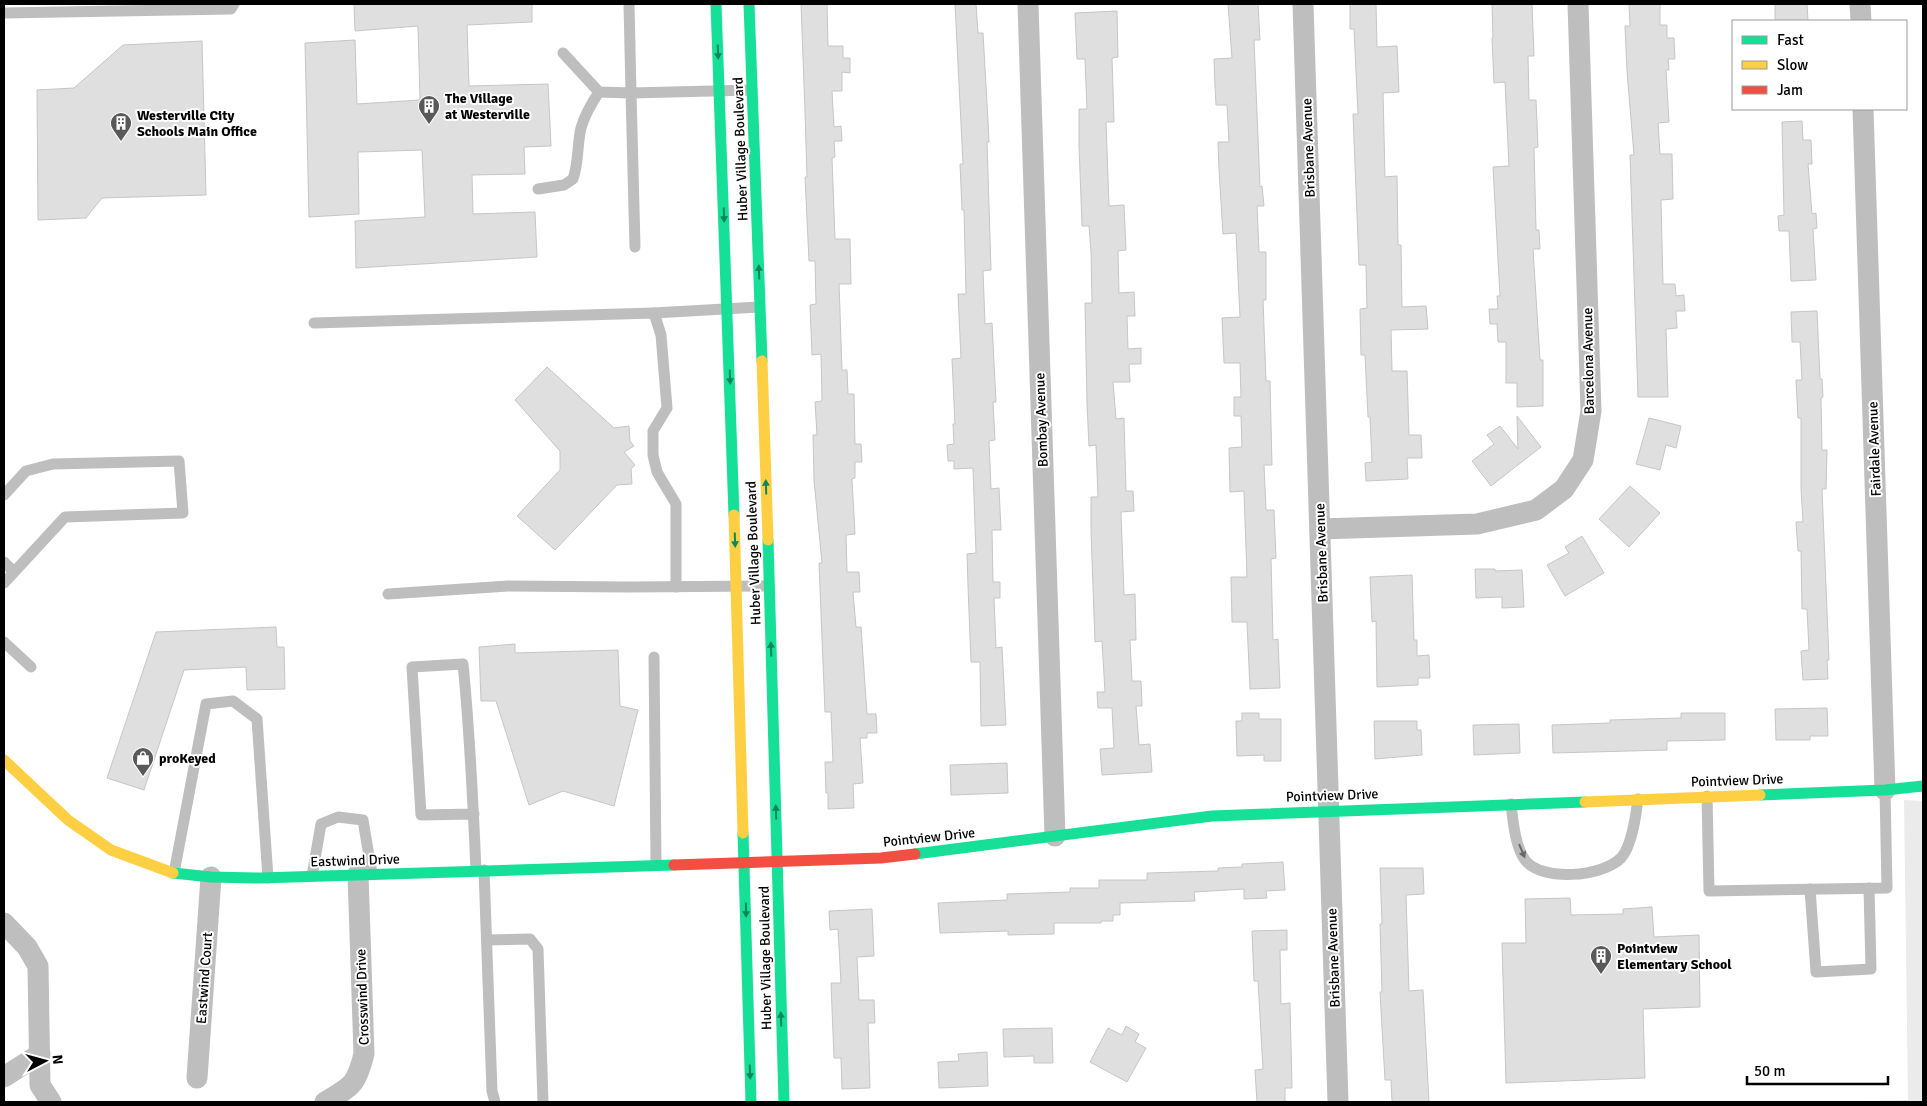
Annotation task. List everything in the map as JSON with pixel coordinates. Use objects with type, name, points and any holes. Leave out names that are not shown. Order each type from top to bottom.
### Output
[{"type":"street","name":"Huber Village Boulevard","points":[[716,4],[728,308],[751,1102]]},
{"type":"street","name":"Huber Village Boulevard","points":[[749,4],[778,860],[784,1102]]},
{"type":"street","name":"Bombay Avenue","points":[[1028,4],[1055,836]]},
{"type":"street","name":"Brisbane Avenue","points":[[1303,4],[1338,1102]]},
{"type":"street","name":"Barcelona Avenue","points":[[1320,529],[1477,524],[1536,510],[1564,489],[1583,460],[1591,411],[1578,4]]},
{"type":"street","points":[[1860,4],[1861,20]]},
{"type":"street","name":"Fairdale Avenue","points":[[1863,110],[1885,790]]},
{"type":"street","name":"Eastwind Drive","points":[[4,760],[68,820],[111,850],[174,873],[210,877],[268,878],[744,861]]},
{"type":"street","name":"Pointview Drive","points":[[744,861],[881,858],[957,850],[1138,824],[1212,816],[1885,790],[1923,786]]},
{"type":"street","name":"Crosswind Drive","points":[[325,1102],[350,1087],[359,1074],[364,1054],[365,874]]},
{"type":"street","name":"Eastwind Court","points":[[196,1078],[210,877]]},
{"type":"street","points":[[4,923],[27,947],[38,966],[40,1085],[51,1102]]},
{"type":"street","points":[[4,1077],[40,1054]]},
{"type":"lane","points":[[4,13],[61,8],[231,9],[234,4]]},
{"type":"lane","points":[[629,4],[635,247]]},
{"type":"lane","points":[[563,53],[599,92],[752,90]]},
{"type":"lane","points":[[538,189],[564,185],[574,179],[581,130],[587,110],[599,92]]},
{"type":"lane","points":[[314,323],[654,313],[760,306]]},
{"type":"lane","points":[[654,313],[661,336],[666,408],[653,431],[653,455],[657,472],[676,504],[676,587]]},
{"type":"lane","points":[[4,494],[26,471],[53,464],[179,461],[183,513],[65,518],[4,583]]},
{"type":"lane","points":[[4,562],[14,572]]},
{"type":"lane","points":[[388,594],[508,586],[769,586]]},
{"type":"lane","points":[[4,642],[31,667]]},
{"type":"lane","points":[[654,657],[656,864]]},
{"type":"lane","points":[[474,814],[422,815],[412,667],[463,664],[471,743],[474,814],[487,940],[492,1091],[495,1102]]},
{"type":"lane","points":[[174,873],[206,704],[234,701],[257,719],[268,878]]},
{"type":"lane","points":[[1707,796],[1709,892],[1886,888],[1885,790]]},
{"type":"lane","points":[[1511,804],[1515,836],[1526,860],[1546,873],[1577,875],[1603,870],[1622,857],[1633,831],[1638,799]]},
{"type":"lane","points":[[312,876],[321,824],[338,817],[362,820],[365,874]]},
{"type":"lane","points":[[1810,889],[1816,972],[1871,969],[1870,888]]},
{"type":"lane","points":[[487,940],[530,939],[538,949],[543,1102]]},
{"type":"shaded area","points":[[1904,800],[1923,801],[1923,1102],[1822,1102],[1908,1100]]},
{"type":"building","name":"The Village at Westerville","points":[[354,4],[532,4],[532,22],[467,25],[469,86],[548,84],[551,146],[524,147],[525,174],[472,175],[473,214],[535,212],[537,257],[356,268],[355,221],[425,217],[422,150],[358,152],[359,214],[309,217],[305,43],[355,40],[357,104],[420,100],[418,26],[355,31]]},
{"type":"building","points":[[801,4],[827,4],[828,46],[843,46],[843,58],[850,58],[850,73],[842,72],[842,91],[832,91],[834,127],[841,126],[842,141],[834,141],[835,157],[832,158],[835,239],[850,239],[851,284],[839,284],[842,370],[847,370],[848,394],[854,394],[855,444],[861,444],[862,462],[855,462],[855,478],[852,479],[855,534],[846,535],[847,572],[859,572],[860,592],[853,592],[856,627],[861,627],[867,714],[876,714],[877,733],[867,733],[867,738],[860,738],[863,783],[853,784],[854,808],[828,809],[828,793],[826,793],[825,762],[833,762],[831,712],[825,712],[819,563],[822,563],[814,480],[813,435],[817,435],[815,402],[822,401],[821,354],[812,355],[810,305],[816,304],[815,261],[809,261]]},
{"type":"building","points":[[955,4],[976,4],[978,33],[983,33],[989,142],[987,142],[991,270],[983,271],[985,324],[992,323],[996,402],[993,402],[995,440],[989,441],[991,489],[999,488],[1001,530],[992,530],[993,582],[1000,582],[1000,598],[994,598],[996,648],[1002,647],[1006,725],[981,726],[980,662],[971,662],[967,554],[976,553],[973,468],[954,469],[954,461],[948,461],[947,445],[954,444],[953,424],[955,424],[952,359],[961,358],[958,294],[966,294],[964,210],[962,210],[960,164],[963,164]]},
{"type":"building","points":[[1228,4],[1258,4],[1260,40],[1254,40],[1260,187],[1262,186],[1264,206],[1257,206],[1259,252],[1266,252],[1266,300],[1263,300],[1266,381],[1270,381],[1272,465],[1264,465],[1266,510],[1274,510],[1276,558],[1271,559],[1273,640],[1278,639],[1280,688],[1250,689],[1247,622],[1232,622],[1231,577],[1247,577],[1244,491],[1230,492],[1229,448],[1242,447],[1241,416],[1234,416],[1234,397],[1241,397],[1240,363],[1224,363],[1222,318],[1240,317],[1236,233],[1223,234],[1219,170],[1218,142],[1229,142],[1227,105],[1216,105],[1215,87],[1214,59],[1232,58]]},
{"type":"building","points":[[1350,4],[1376,4],[1377,47],[1397,46],[1399,92],[1383,93],[1385,177],[1397,176],[1398,245],[1401,245],[1402,307],[1426,306],[1428,329],[1391,330],[1392,371],[1407,371],[1409,435],[1421,435],[1422,458],[1407,458],[1408,479],[1366,481],[1365,463],[1372,462],[1365,355],[1361,355],[1360,309],[1367,308],[1366,265],[1359,265],[1353,114],[1358,114],[1354,29],[1350,29]]},
{"type":"building","points":[[1492,4],[1532,4],[1534,56],[1528,56],[1529,100],[1536,100],[1538,147],[1534,148],[1536,230],[1539,230],[1540,249],[1533,249],[1540,360],[1543,360],[1543,406],[1517,407],[1517,383],[1506,383],[1506,342],[1498,342],[1497,324],[1490,324],[1489,309],[1498,309],[1497,296],[1500,296],[1493,167],[1509,166],[1505,82],[1494,83]]},
{"type":"building","points":[[1629,4],[1660,4],[1660,25],[1667,25],[1667,38],[1674,38],[1675,59],[1668,59],[1669,70],[1666,70],[1669,122],[1658,123],[1660,154],[1672,154],[1673,199],[1661,200],[1663,284],[1675,284],[1676,296],[1684,295],[1685,311],[1676,311],[1677,328],[1666,329],[1668,397],[1638,397],[1630,155],[1634,155],[1625,26],[1630,26]]},
{"type":"building","points":[[1775,4],[1807,4],[1808,20],[1775,20]]},
{"type":"building","points":[[1117,11],[1118,57],[1112,58],[1114,122],[1106,122],[1109,206],[1124,205],[1126,250],[1118,251],[1119,293],[1134,292],[1135,316],[1127,316],[1128,349],[1141,348],[1141,364],[1129,364],[1130,382],[1113,382],[1116,419],[1124,418],[1126,491],[1133,491],[1134,511],[1121,512],[1124,595],[1135,594],[1136,640],[1130,640],[1132,681],[1141,681],[1142,706],[1136,706],[1139,745],[1150,744],[1152,772],[1102,775],[1100,749],[1114,748],[1112,708],[1098,708],[1097,692],[1105,692],[1102,641],[1095,642],[1091,531],[1091,497],[1098,497],[1096,445],[1089,446],[1087,404],[1085,303],[1092,303],[1091,252],[1089,226],[1082,226],[1079,145],[1079,109],[1087,109],[1085,59],[1077,59],[1075,13]]},
{"type":"building","name":"Westerville City Schools Main Office","points":[[202,41],[206,195],[102,198],[86,218],[38,220],[37,90],[74,88],[123,45]]},
{"type":"building","points":[[1802,121],[1803,140],[1811,140],[1812,164],[1808,164],[1812,214],[1816,213],[1817,228],[1813,229],[1816,280],[1791,281],[1789,231],[1779,231],[1778,216],[1784,215],[1782,122]]},
{"type":"building","points":[[1817,311],[1820,379],[1822,379],[1823,397],[1821,398],[1822,450],[1827,450],[1826,489],[1822,489],[1829,660],[1827,660],[1828,679],[1803,680],[1801,651],[1809,650],[1807,609],[1802,609],[1801,551],[1798,551],[1796,522],[1803,522],[1801,418],[1798,418],[1796,380],[1802,380],[1800,342],[1792,342],[1791,312]]},
{"type":"building","points":[[547,367],[614,428],[629,426],[630,441],[634,446],[624,452],[635,465],[631,469],[632,484],[617,485],[555,550],[517,516],[560,470],[560,451],[515,400]]},
{"type":"building","points":[[1517,416],[1541,447],[1491,486],[1472,461],[1494,444],[1487,435],[1500,426],[1518,449]]},
{"type":"building","points":[[1649,418],[1681,426],[1676,448],[1666,445],[1660,470],[1636,464]]},
{"type":"building","points":[[1630,486],[1660,513],[1629,547],[1599,519]]},
{"type":"building","points":[[1582,536],[1604,573],[1565,596],[1547,565],[1569,553],[1565,547]]},
{"type":"building","points":[[1475,569],[1495,569],[1495,571],[1522,570],[1524,607],[1502,608],[1502,597],[1476,598]]},
{"type":"building","points":[[1412,575],[1414,640],[1417,640],[1417,656],[1429,655],[1430,678],[1418,678],[1418,685],[1377,687],[1376,621],[1372,622],[1370,577]]},
{"type":"building","points":[[276,627],[277,647],[284,647],[285,689],[247,690],[246,667],[184,670],[144,790],[107,778],[156,632]]},
{"type":"building","points":[[515,644],[515,653],[618,650],[620,706],[638,710],[614,806],[563,791],[529,805],[496,701],[481,701],[479,647]]},
{"type":"building","points":[[1827,708],[1828,736],[1810,736],[1810,740],[1776,740],[1775,709]]},
{"type":"building","points":[[1242,713],[1259,713],[1259,719],[1281,719],[1281,761],[1264,761],[1264,755],[1237,756],[1236,721],[1242,721]]},
{"type":"building","points":[[1681,713],[1725,713],[1725,740],[1667,741],[1667,750],[1553,753],[1552,725],[1610,723],[1610,720],[1681,718]]},
{"type":"building","points":[[1374,721],[1417,721],[1417,730],[1421,730],[1422,755],[1375,759]]},
{"type":"building","points":[[1519,724],[1520,753],[1474,755],[1473,725]]},
{"type":"building","points":[[1007,763],[1008,793],[951,795],[950,765]]},
{"type":"building","points":[[1283,862],[1285,890],[1266,891],[1267,898],[1244,899],[1244,889],[1194,892],[1195,901],[1120,903],[1120,915],[1113,915],[1113,921],[1101,921],[1101,923],[1054,923],[1054,934],[1008,935],[1008,931],[940,933],[938,903],[1007,900],[1007,894],[1070,892],[1070,888],[1099,888],[1099,880],[1147,880],[1147,873],[1218,871],[1218,868],[1242,867],[1242,864]]},
{"type":"building","points":[[1380,868],[1423,868],[1424,894],[1406,895],[1409,991],[1423,990],[1429,1102],[1392,1102],[1391,1080],[1385,1080],[1380,992],[1382,992],[1380,924],[1382,924]]},
{"type":"building","name":"Pointview Elementary School","points":[[1570,898],[1571,915],[1623,914],[1623,909],[1652,907],[1654,937],[1699,935],[1700,1007],[1643,1009],[1645,1078],[1506,1083],[1502,943],[1526,943],[1525,899]]},
{"type":"building","points":[[872,909],[874,956],[857,957],[859,1000],[874,1000],[875,1023],[868,1023],[870,1088],[842,1089],[841,1058],[834,1058],[831,983],[841,983],[838,929],[830,930],[829,911]]},
{"type":"building","points":[[1287,930],[1287,950],[1280,950],[1281,1004],[1290,1003],[1292,1088],[1285,1088],[1285,1102],[1257,1102],[1255,1070],[1263,1069],[1258,981],[1254,981],[1252,931]]},
{"type":"building","points":[[1126,1026],[1139,1034],[1135,1042],[1146,1048],[1127,1082],[1090,1062],[1108,1028],[1122,1035]]},
{"type":"building","points":[[1052,1028],[1053,1063],[1034,1063],[1034,1056],[1004,1057],[1003,1029]]},
{"type":"building","points":[[987,1052],[988,1086],[939,1088],[938,1062],[959,1061],[958,1054]]},
{"type":"traffic: fast","points":[[716,4],[734,515]]},
{"type":"traffic: fast","points":[[749,4],[762,361]]},
{"type":"traffic: fast","points":[[768,540],[784,1102]]},
{"type":"traffic: fast","points":[[1760,795],[1885,790],[1923,786]]},
{"type":"traffic: fast","points":[[915,854],[1212,816],[1585,802]]},
{"type":"traffic: fast","points":[[743,833],[751,1102]]},
{"type":"traffic: fast","points":[[173,873],[211,877],[260,878],[674,865]]},
{"type":"traffic: slow","points":[[762,361],[768,540]]},
{"type":"traffic: slow","points":[[734,515],[743,833]]},
{"type":"traffic: slow","points":[[4,760],[68,820],[111,850],[173,873]]},
{"type":"traffic: slow","points":[[1585,802],[1760,795]]},
{"type":"traffic: jam","points":[[674,865],[881,858],[915,854]]},
{"type":"place","name":"The Village at Westerville","points":[[429,125]]},
{"type":"place","name":"Westerville City Schools Main Office","points":[[121,142]]},
{"type":"place","name":"proKeyed","points":[[143,777]]},
{"type":"place","name":"Pointview Elementary School","points":[[1601,975]]}]
